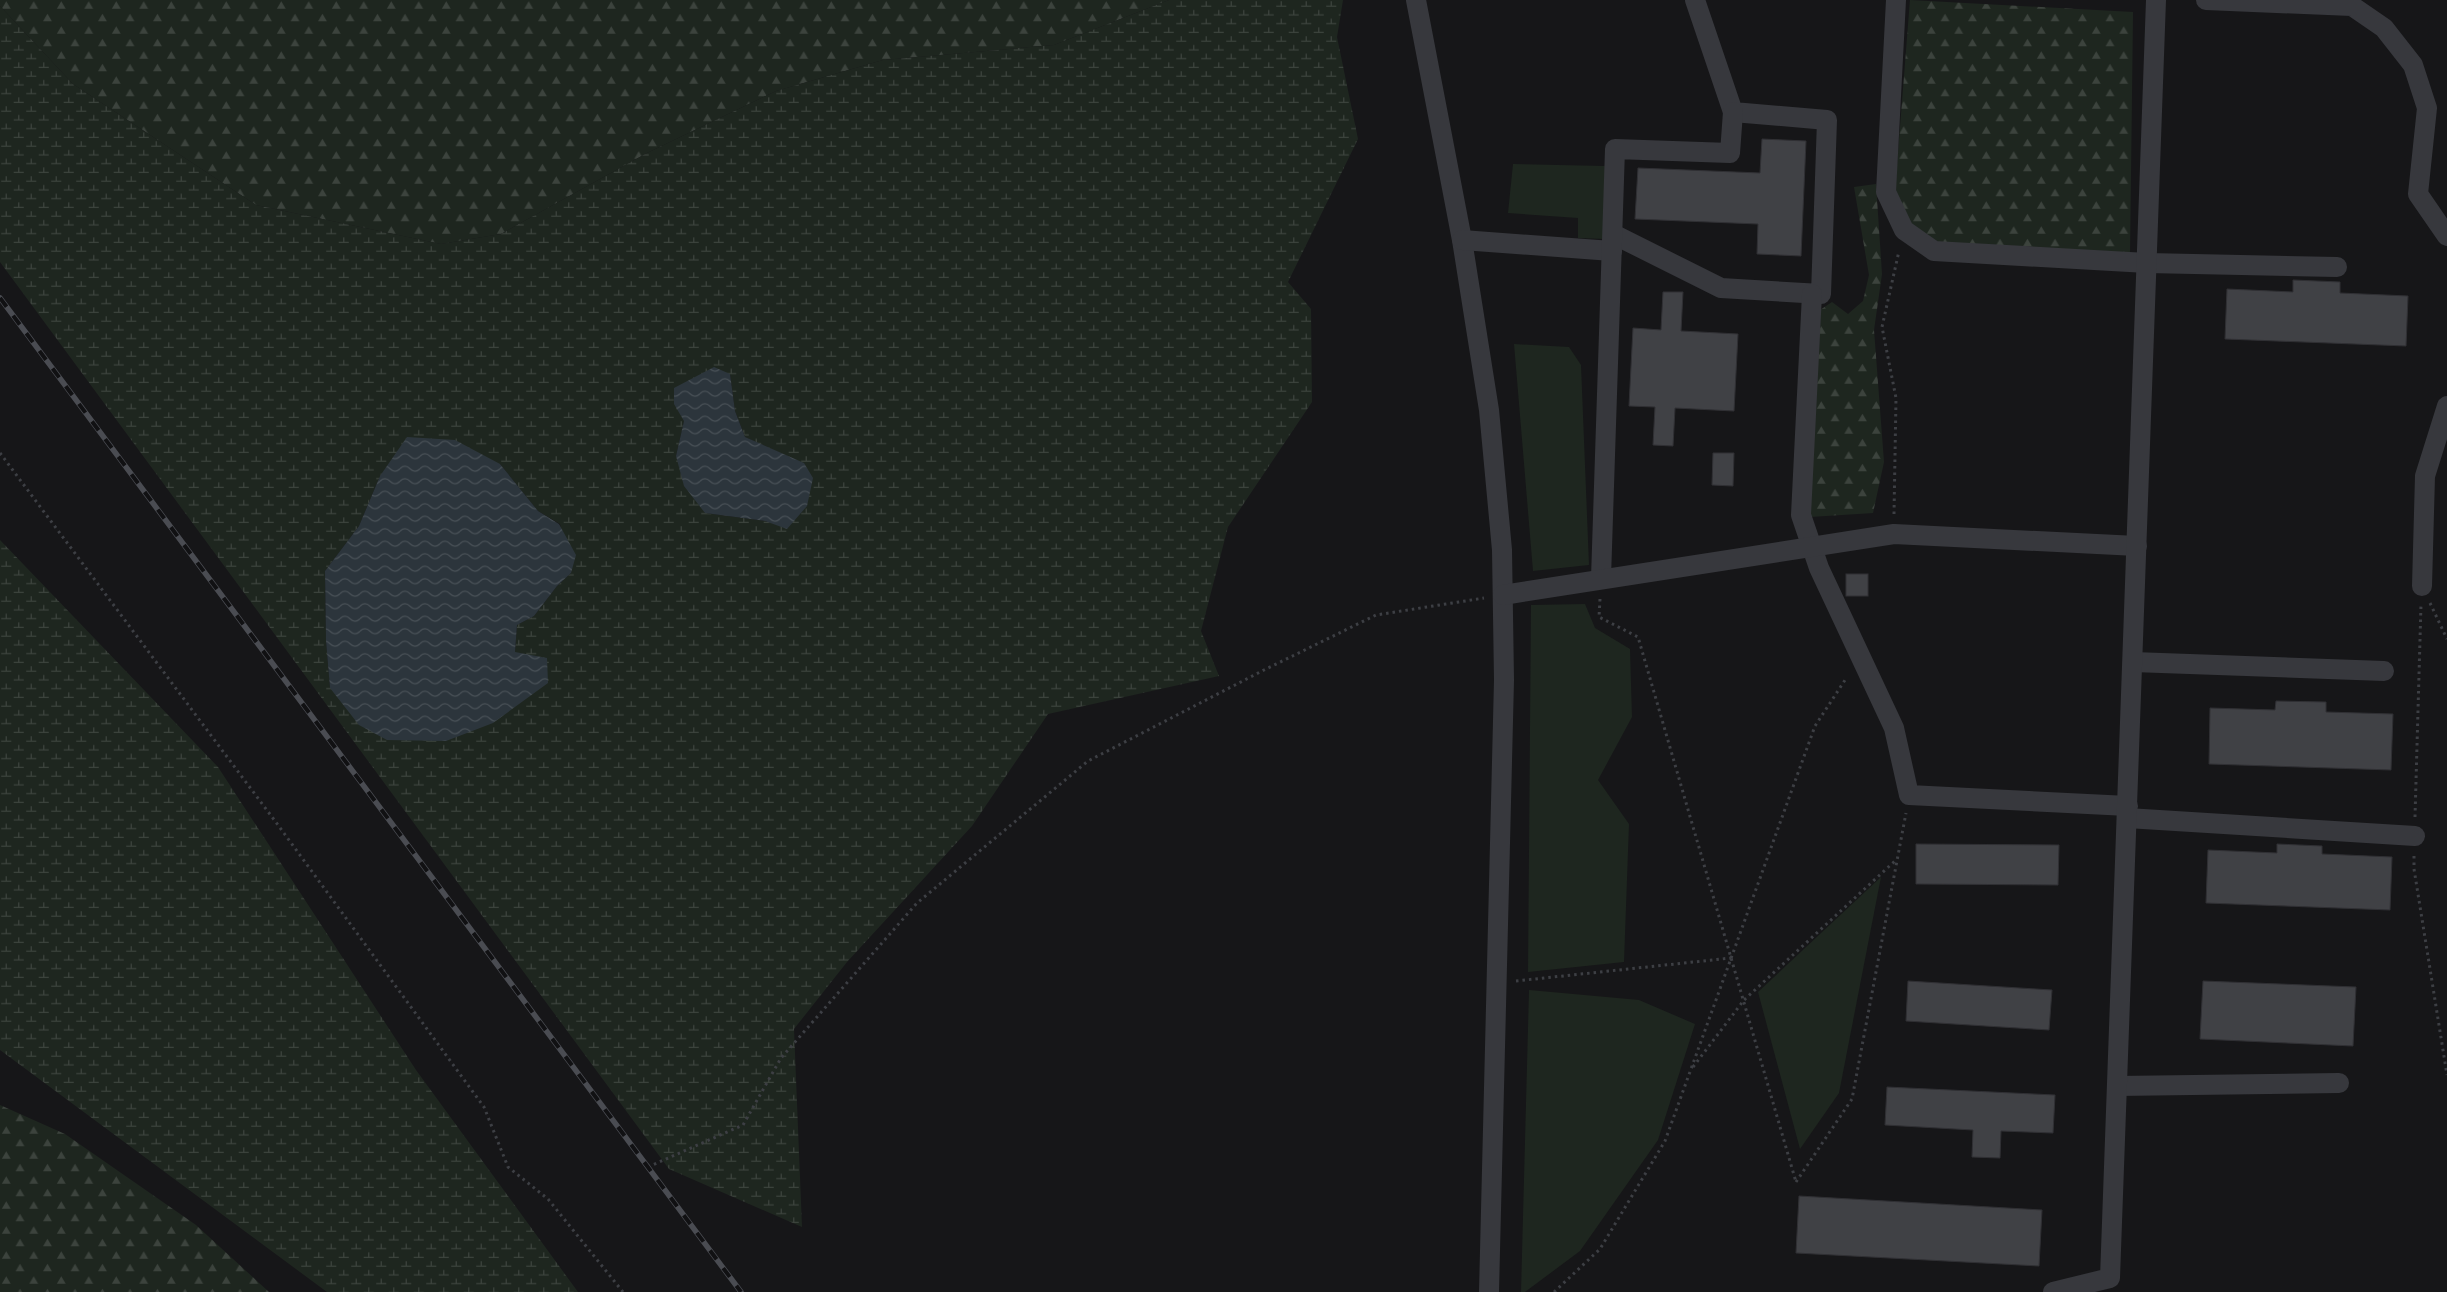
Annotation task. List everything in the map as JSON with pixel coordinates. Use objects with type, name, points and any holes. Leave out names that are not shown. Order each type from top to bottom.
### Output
[{"type":"street","points":[[1416,0],[1462,240],[1489,410],[1502,550],[1504,680],[1489,1292]]},
{"type":"street","points":[[1601,578],[1616,149],[1730,153],[1733,112],[1696,0]]},
{"type":"street","points":[[1896,0],[1886,192],[1904,230],[1934,251],[2147,263],[2338,267]]},
{"type":"street","points":[[2053,1292],[2110,1278],[2156,0]]},
{"type":"street","points":[[2206,0],[2352,3],[2384,28],[2413,65],[2427,108],[2418,194],[2447,236]]},
{"type":"street","points":[[1462,240],[1612,243],[1721,288],[1821,294],[1827,120],[1733,112]]},
{"type":"street","points":[[1812,294],[1801,516],[1833,601],[1894,728],[1909,795],[2415,836]]},
{"type":"street","points":[[2422,586],[2425,476],[2447,406]]},
{"type":"street","points":[[1503,595],[1601,578],[1812,548],[1894,534],[2137,546]]},
{"type":"street","points":[[2133,662],[2384,671]]},
{"type":"street","points":[[2117,1086],[2339,1083]]},
{"type":"path","points":[[1894,534],[1896,398],[1882,327],[1904,230]]},
{"type":"path","points":[[0,453],[276,821],[484,1107],[508,1166],[548,1199],[623,1292]]},
{"type":"path","points":[[1601,578],[1599,617],[1638,637],[1796,1182],[1852,1099],[1909,795]]},
{"type":"path","points":[[2422,586],[2447,639]]},
{"type":"path","points":[[648,1167],[743,1125],[781,1058],[917,902],[1088,761],[1264,670],[1376,615],[1503,595]]},
{"type":"path","points":[[1554,1292],[1600,1249],[1665,1141],[1815,726],[1860,657]]},
{"type":"path","points":[[1691,1070],[1744,1000],[1897,859]]},
{"type":"path","points":[[1497,983],[1732,958]]},
{"type":"green space","points":[[0,0],[1169,0],[1054,45],[883,60],[776,91],[647,153],[501,234],[441,244],[256,205],[73,84],[0,6]]},
{"type":"green space","points":[[1169,0],[1343,0],[1337,37],[1358,139],[1288,282],[1311,309],[1312,402],[1228,527],[1201,631],[1219,676],[1048,714],[972,826],[847,962],[794,1029],[802,1227],[669,1169],[0,262],[0,6],[73,84],[256,205],[441,244],[501,234],[647,153],[776,91],[883,60],[1054,45]],"holes":[[[730,374],[735,411],[745,437],[804,464],[787,528],[765,521],[705,513],[676,456],[684,421]],[[500,464],[538,511],[560,524],[571,573],[557,586],[534,616],[517,625],[515,652],[330,688],[326,641],[325,571],[359,526],[380,476]]]},
{"type":"green space","points":[[1910,0],[2133,12],[2130,253],[1939,244],[1915,234],[1895,191]]},
{"type":"green space","points":[[1513,164],[1605,166],[1604,239],[1578,238],[1578,218],[1508,213]]},
{"type":"green space","points":[[1876,184],[1882,274],[1874,330],[1884,462],[1873,513],[1810,517],[1817,312],[1832,302],[1848,314],[1863,301],[1869,275],[1854,187]]},
{"type":"green space","points":[[1514,344],[1569,347],[1581,365],[1589,565],[1533,571]]},
{"type":"green space","points":[[0,540],[218,767],[416,1070],[578,1292],[327,1292],[0,1050]]},
{"type":"green space","points":[[1585,604],[1595,628],[1630,649],[1632,717],[1598,780],[1629,824],[1624,962],[1528,972],[1531,605]]},
{"type":"green space","points":[[1881,877],[1839,1093],[1800,1149],[1758,992]]},
{"type":"green space","points":[[1529,990],[1639,1000],[1695,1024],[1658,1140],[1580,1251],[1525,1292],[1521,1292]]},
{"type":"green space","points":[[0,1105],[65,1134],[196,1225],[269,1292],[0,1292]]},
{"type":"water","points":[[714,367],[730,374],[735,411],[745,437],[804,463],[813,478],[807,506],[787,529],[765,521],[705,513],[684,486],[676,456],[684,421],[674,404],[674,388]]},
{"type":"water","points":[[407,437],[455,440],[500,464],[538,511],[559,524],[576,555],[571,573],[557,586],[534,616],[517,625],[515,652],[547,658],[548,683],[493,723],[446,741],[387,740],[359,725],[330,688],[326,641],[325,571],[359,526],[380,476]]},
{"type":"building","points":[[1762,139],[1806,141],[1801,256],[1757,254],[1758,224],[1635,219],[1638,168],[1760,173]]},
{"type":"building","points":[[2293,280],[2340,282],[2340,293],[2408,296],[2406,346],[2225,339],[2227,289],[2293,292]]},
{"type":"building","points":[[1663,292],[1683,292],[1681,331],[1738,334],[1734,411],[1675,408],[1673,446],[1653,445],[1655,407],[1629,406],[1633,328],[1661,330]]},
{"type":"building","points":[[1713,453],[1734,453],[1733,486],[1712,485]]},
{"type":"building","points":[[1846,574],[1868,574],[1868,596],[1846,596]]},
{"type":"building","points":[[2276,701],[2326,702],[2326,712],[2393,714],[2391,770],[2209,764],[2210,708],[2275,710]]},
{"type":"building","points":[[1916,844],[2059,845],[2058,885],[1916,884]]},
{"type":"building","points":[[2277,844],[2322,846],[2322,854],[2392,857],[2390,910],[2206,903],[2208,850],[2277,853]]},
{"type":"building","points":[[1908,981],[2052,990],[2049,1030],[1906,1021]]},
{"type":"building","points":[[2203,981],[2356,987],[2353,1046],[2200,1039]]},
{"type":"building","points":[[1887,1087],[2055,1095],[2053,1133],[2001,1131],[2000,1158],[1972,1157],[1973,1130],[1885,1125]]},
{"type":"building","points":[[1799,1196],[2042,1210],[2039,1266],[1796,1253]]},
{"type":"railway","points":[[0,298],[741,1292]]}]
